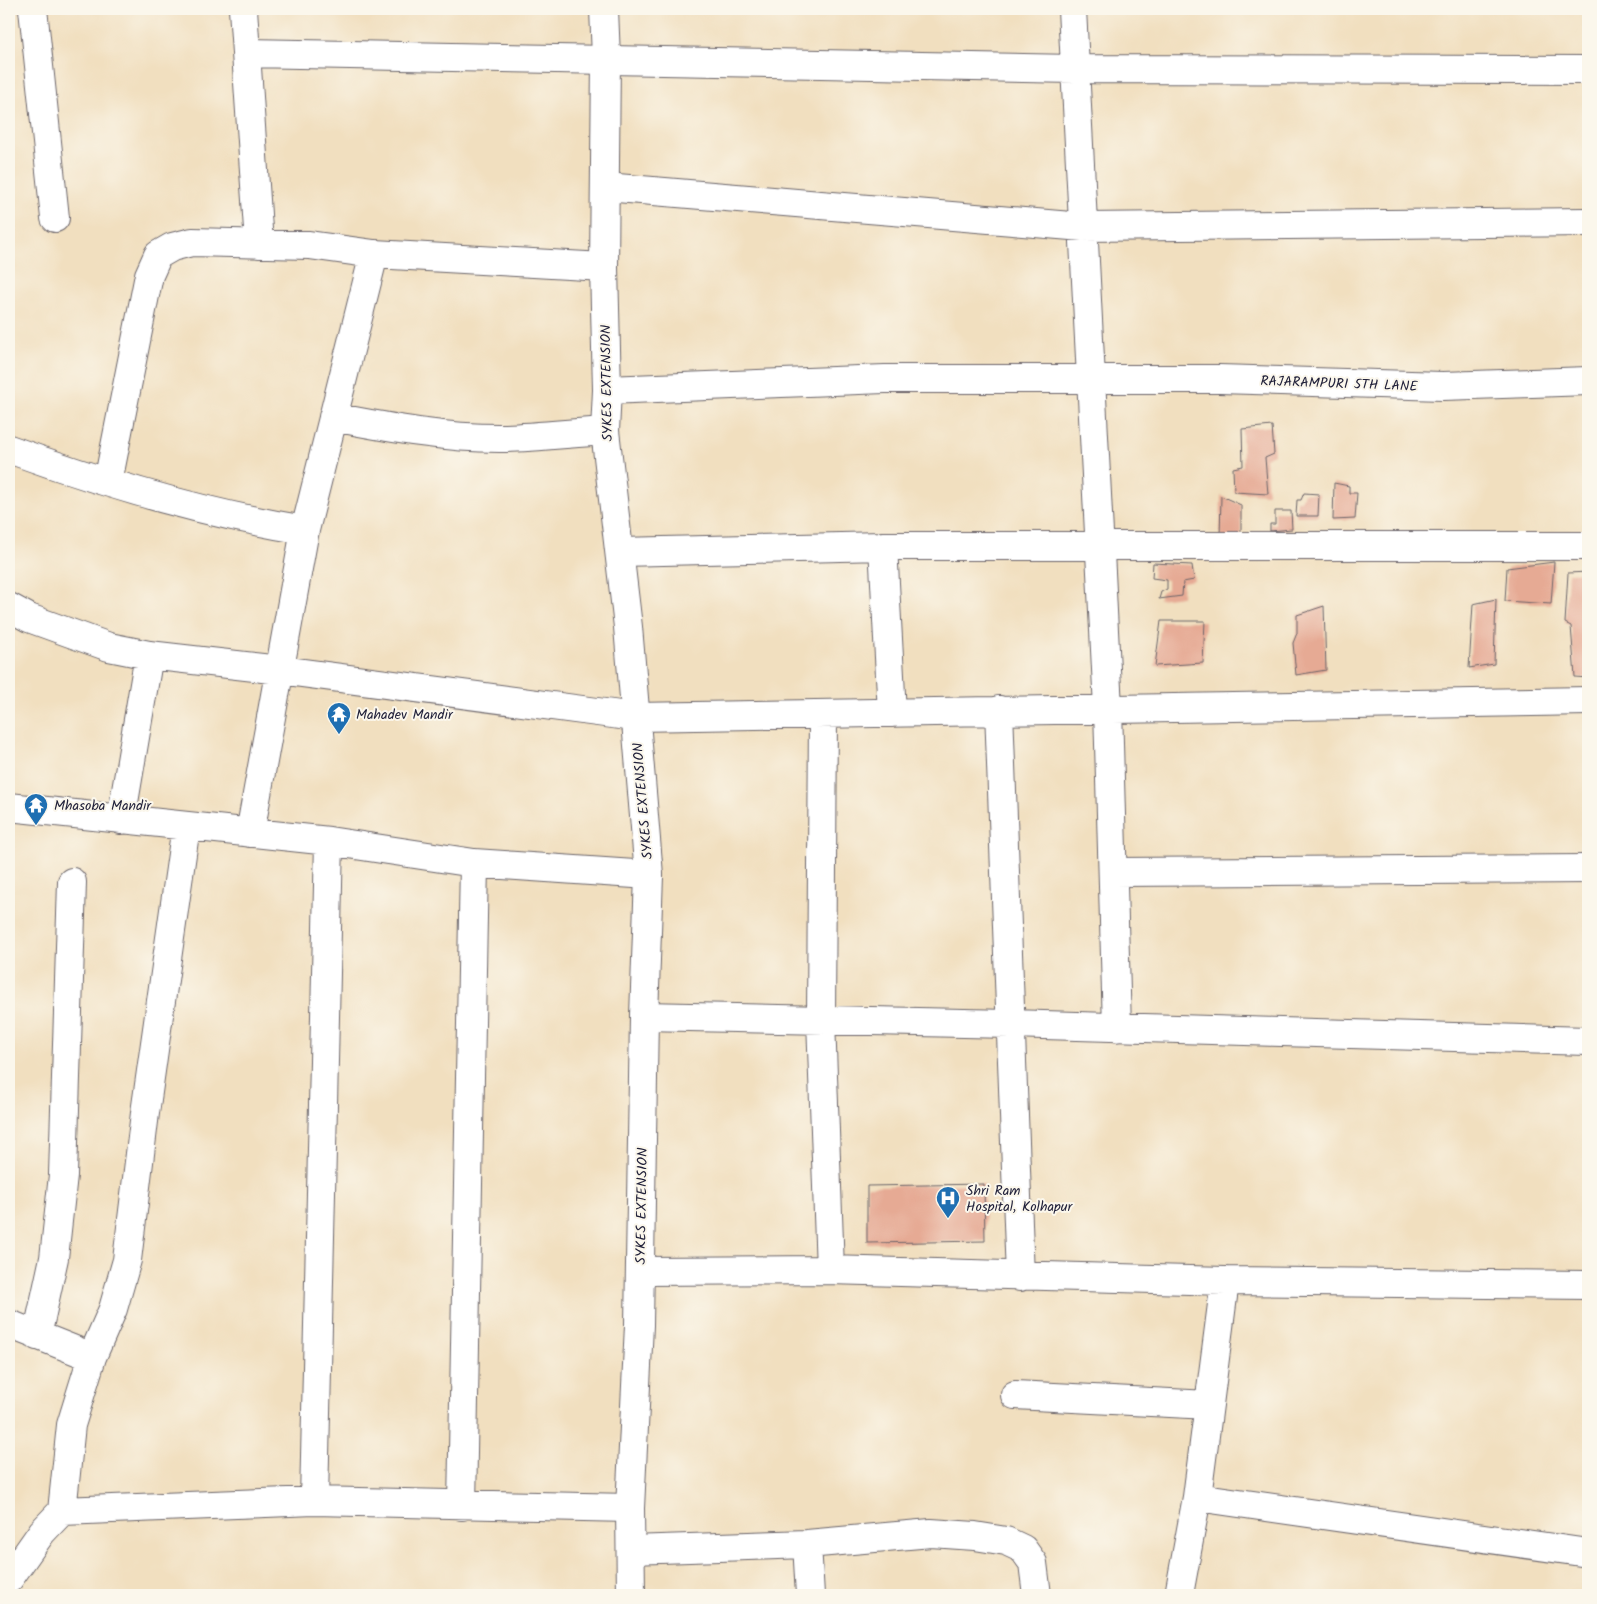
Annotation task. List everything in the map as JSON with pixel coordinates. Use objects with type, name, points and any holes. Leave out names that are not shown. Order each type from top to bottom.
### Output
[{"type":"street","points":[[33,9],[55,218]]},
{"type":"street","points":[[243,9],[259,244]]},
{"type":"street","name":"SYKES EXTENSION","points":[[604,9],[606,58],[604,267],[608,390],[605,431],[620,552],[649,876],[644,1016],[640,1272],[630,1508],[630,1595]]},
{"type":"street","points":[[1072,9],[1108,708],[1117,1028]]},
{"type":"street","points":[[246,53],[606,58],[1075,68],[1588,70]]},
{"type":"street","points":[[605,187],[1083,227],[1588,222]]},
{"type":"street","points":[[108,482],[148,274],[158,255],[172,248],[192,242],[309,244],[374,254],[604,267]]},
{"type":"street","points":[[250,833],[306,530],[374,254]]},
{"type":"street","name":"RAJARAMPURI 5TH LANE","points":[[608,390],[885,379],[1219,379],[1443,386],[1588,381]]},
{"type":"street","points":[[333,417],[450,436],[506,438],[605,431]]},
{"type":"street","points":[[9,449],[108,482],[247,521],[306,530]]},
{"type":"street","points":[[620,552],[883,546],[1588,546]]},
{"type":"street","points":[[883,546],[892,713]]},
{"type":"street","points":[[9,607],[29,618],[109,648],[149,656],[280,670],[635,717],[1588,701]]},
{"type":"street","points":[[121,820],[149,656]]},
{"type":"street","points":[[998,710],[1020,1277]]},
{"type":"street","points":[[823,714],[821,1020],[830,1270]]},
{"type":"street","points":[[9,807],[329,841],[474,863],[649,876]]},
{"type":"street","points":[[9,1579],[42,1532],[62,1511],[71,1425],[92,1357],[113,1309],[127,1260],[145,1113],[186,826]]},
{"type":"street","points":[[314,1502],[329,841]]},
{"type":"street","points":[[462,1506],[474,863]]},
{"type":"street","points":[[1112,872],[1588,869]]},
{"type":"street","points":[[37,1336],[54,1258],[62,1175],[72,882]]},
{"type":"street","points":[[644,1016],[1010,1024],[1588,1041]]},
{"type":"street","points":[[640,1272],[830,1270],[1020,1277],[1588,1285]]},
{"type":"street","points":[[1180,1589],[1197,1497],[1225,1281]]},
{"type":"street","points":[[9,1324],[92,1357]]},
{"type":"street","points":[[1015,1395],[1209,1405]]},
{"type":"street","points":[[1197,1497],[1588,1553]]},
{"type":"street","points":[[62,1511],[314,1502],[630,1508]]},
{"type":"street","points":[[630,1550],[807,1544],[931,1533],[975,1536],[1006,1542],[1023,1549],[1033,1563],[1037,1595]]},
{"type":"street","points":[[807,1544],[810,1595]]},
{"type":"building","points":[[1272,426],[1274,454],[1265,458],[1268,494],[1234,492],[1233,468],[1243,466],[1242,429]]},
{"type":"building","points":[[1334,483],[1349,486],[1349,493],[1357,493],[1355,519],[1333,520]]},
{"type":"building","points":[[1304,493],[1319,494],[1318,516],[1296,516],[1297,500],[1301,500]]},
{"type":"building","points":[[1221,496],[1241,505],[1241,539],[1220,538]]},
{"type":"building","points":[[1275,511],[1291,511],[1292,529],[1270,531],[1270,524],[1275,524]]},
{"type":"building","points":[[1554,562],[1551,604],[1505,601],[1507,568]]},
{"type":"building","points":[[1153,563],[1192,565],[1194,580],[1183,582],[1182,596],[1159,599],[1161,592],[1167,589],[1167,580],[1152,578]]},
{"type":"building","points":[[1588,572],[1588,678],[1575,677],[1571,626],[1565,623],[1568,573]]},
{"type":"building","points":[[1496,599],[1494,664],[1469,668],[1473,604]]},
{"type":"building","points":[[1324,606],[1326,670],[1296,675],[1293,643],[1297,633],[1297,615]]},
{"type":"building","points":[[1161,621],[1205,621],[1203,663],[1155,666]]},
{"type":"building","points":[[984,1184],[985,1241],[867,1243],[867,1186]]},
{"type":"place","name":"Mahadev Mandir","points":[[339,735]]},
{"type":"place","name":"Mhasoba Mandir","points":[[36,826]]},
{"type":"place","name":"Shri Ram Hospital, Kolhapur","points":[[948,1219]]}]
